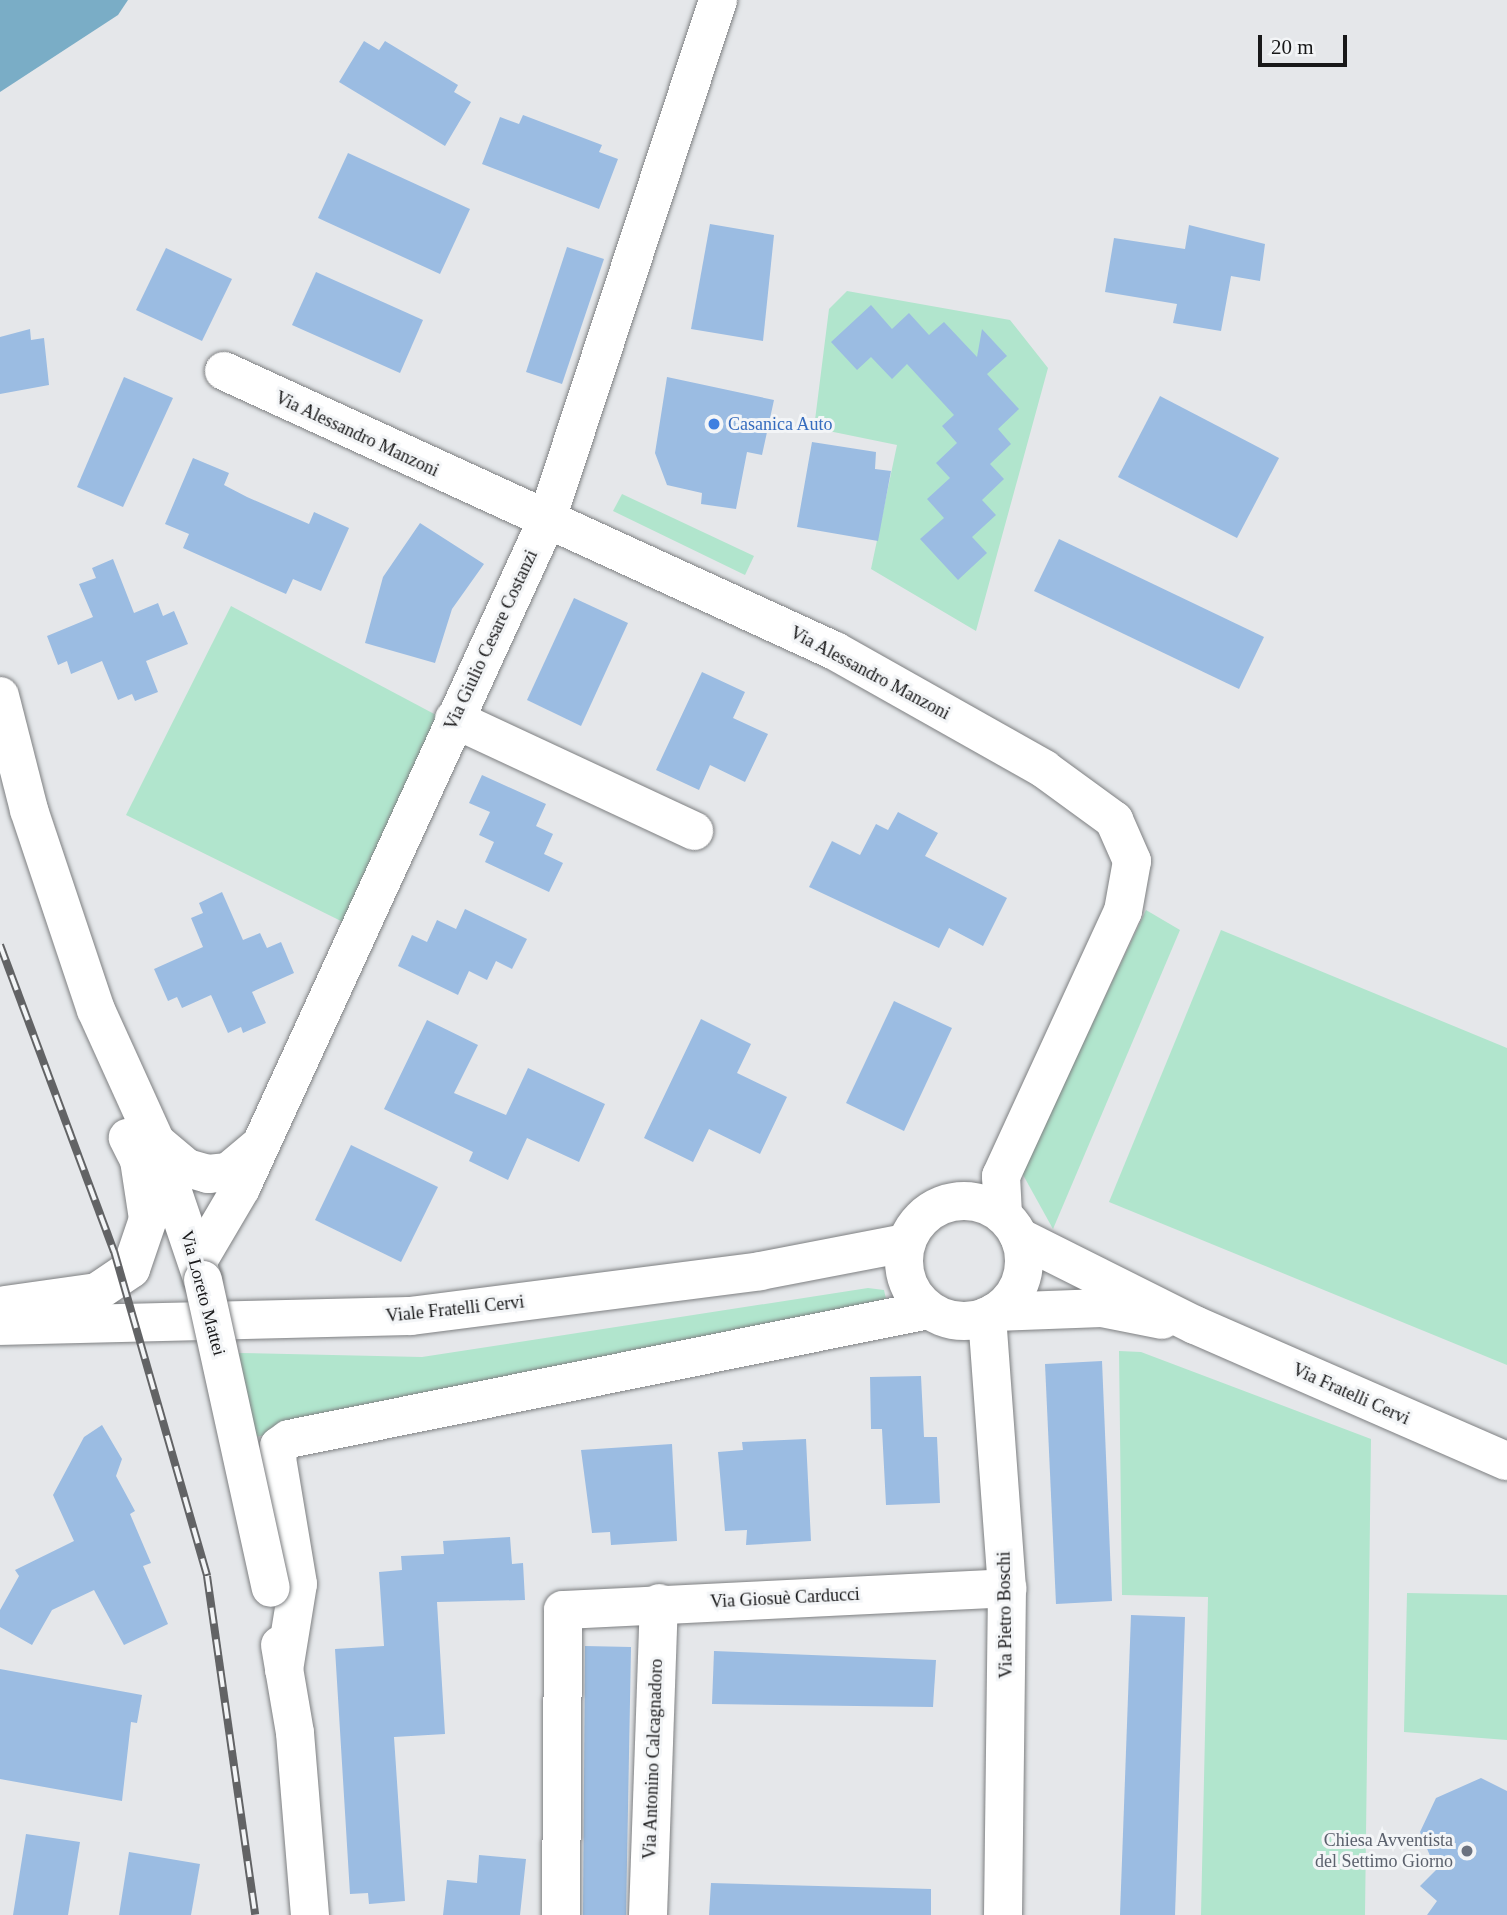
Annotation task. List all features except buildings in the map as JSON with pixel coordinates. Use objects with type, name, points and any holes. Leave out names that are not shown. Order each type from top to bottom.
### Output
[{"type":"street","name":"Via Giulio Cesare Costanzi","points":[[156,1142],[187,1168],[208,1174],[228,1172],[259,1146],[546,522],[718,0]]},
{"type":"street","name":"Via Alessandro Manzoni","points":[[224,371],[546,522],[835,651],[1044,769],[1114,820],[1132,860],[1124,911],[1001,1176],[1011,1226]]},
{"type":"street","name":"Via Loreto Mattei","points":[[0,696],[29,810],[96,1010],[156,1142],[201,1271],[271,1588],[284,1670],[310,1915]]},
{"type":"street","points":[[454,719],[694,831]]},
{"type":"street","points":[[0,1305],[97,1292],[131,1269],[145,1242],[139,1160],[98,1076],[96,1010]]},
{"type":"street","points":[[201,1271],[259,1146]]},
{"type":"street","points":[[284,1670],[298,1584],[277,1459],[289,1439],[928,1310],[957,1321],[991,1314],[1016,1292],[1022,1274],[1011,1226],[967,1201],[947,1203],[929,1212],[906,1243],[906,1280],[928,1310]]},
{"type":"street","name":"Via Fratelli Cervi","points":[[1011,1226],[1195,1325],[1507,1461]]},
{"type":"street","name":"Viale Fratelli Cervi","points":[[0,1326],[411,1316],[761,1271],[906,1243]]},
{"type":"street","name":"Via Fratelli Cervi","points":[[991,1314],[1102,1308],[1195,1325]]},
{"type":"street","name":"Via Pietro Boschi","points":[[991,1314],[1007,1588],[1003,1915]]},
{"type":"street","name":"Via Giosuè Carducci","points":[[561,1915],[563,1610],[659,1603],[1007,1588]]},
{"type":"street","name":"Via Antonino Calcagnadoro","points":[[648,1915],[659,1603]]},
{"type":"green space","points":[[847,291],[1010,320],[1048,368],[976,631],[871,569],[897,445],[814,428],[829,309]]},
{"type":"green space","points":[[622,494],[754,556],[745,575],[613,511]]},
{"type":"green space","points":[[231,606],[438,716],[345,923],[126,815]]},
{"type":"green space","points":[[1146,910],[1180,930],[1053,1229],[1022,1173]]},
{"type":"green space","points":[[1221,930],[1507,1048],[1507,1365],[1109,1202]]},
{"type":"green space","points":[[868,1288],[884,1290],[886,1299],[256,1437],[239,1353],[422,1357]]},
{"type":"green space","points":[[1119,1351],[1141,1352],[1371,1439],[1365,1915],[1201,1915],[1208,1597],[1122,1595]]},
{"type":"green space","points":[[1407,1593],[1507,1595],[1507,1740],[1404,1732]]},
{"type":"water","points":[[0,0],[128,0],[118,15],[0,92]]},
{"type":"railway","points":[[0,945],[114,1251],[207,1576],[255,1915]]},
{"type":"place","name":"Casanica Auto","points":[[714,424]]},
{"type":"place","name":"Chiesa Avventista del Settimo Giorno","points":[[1467,1851]]}]
